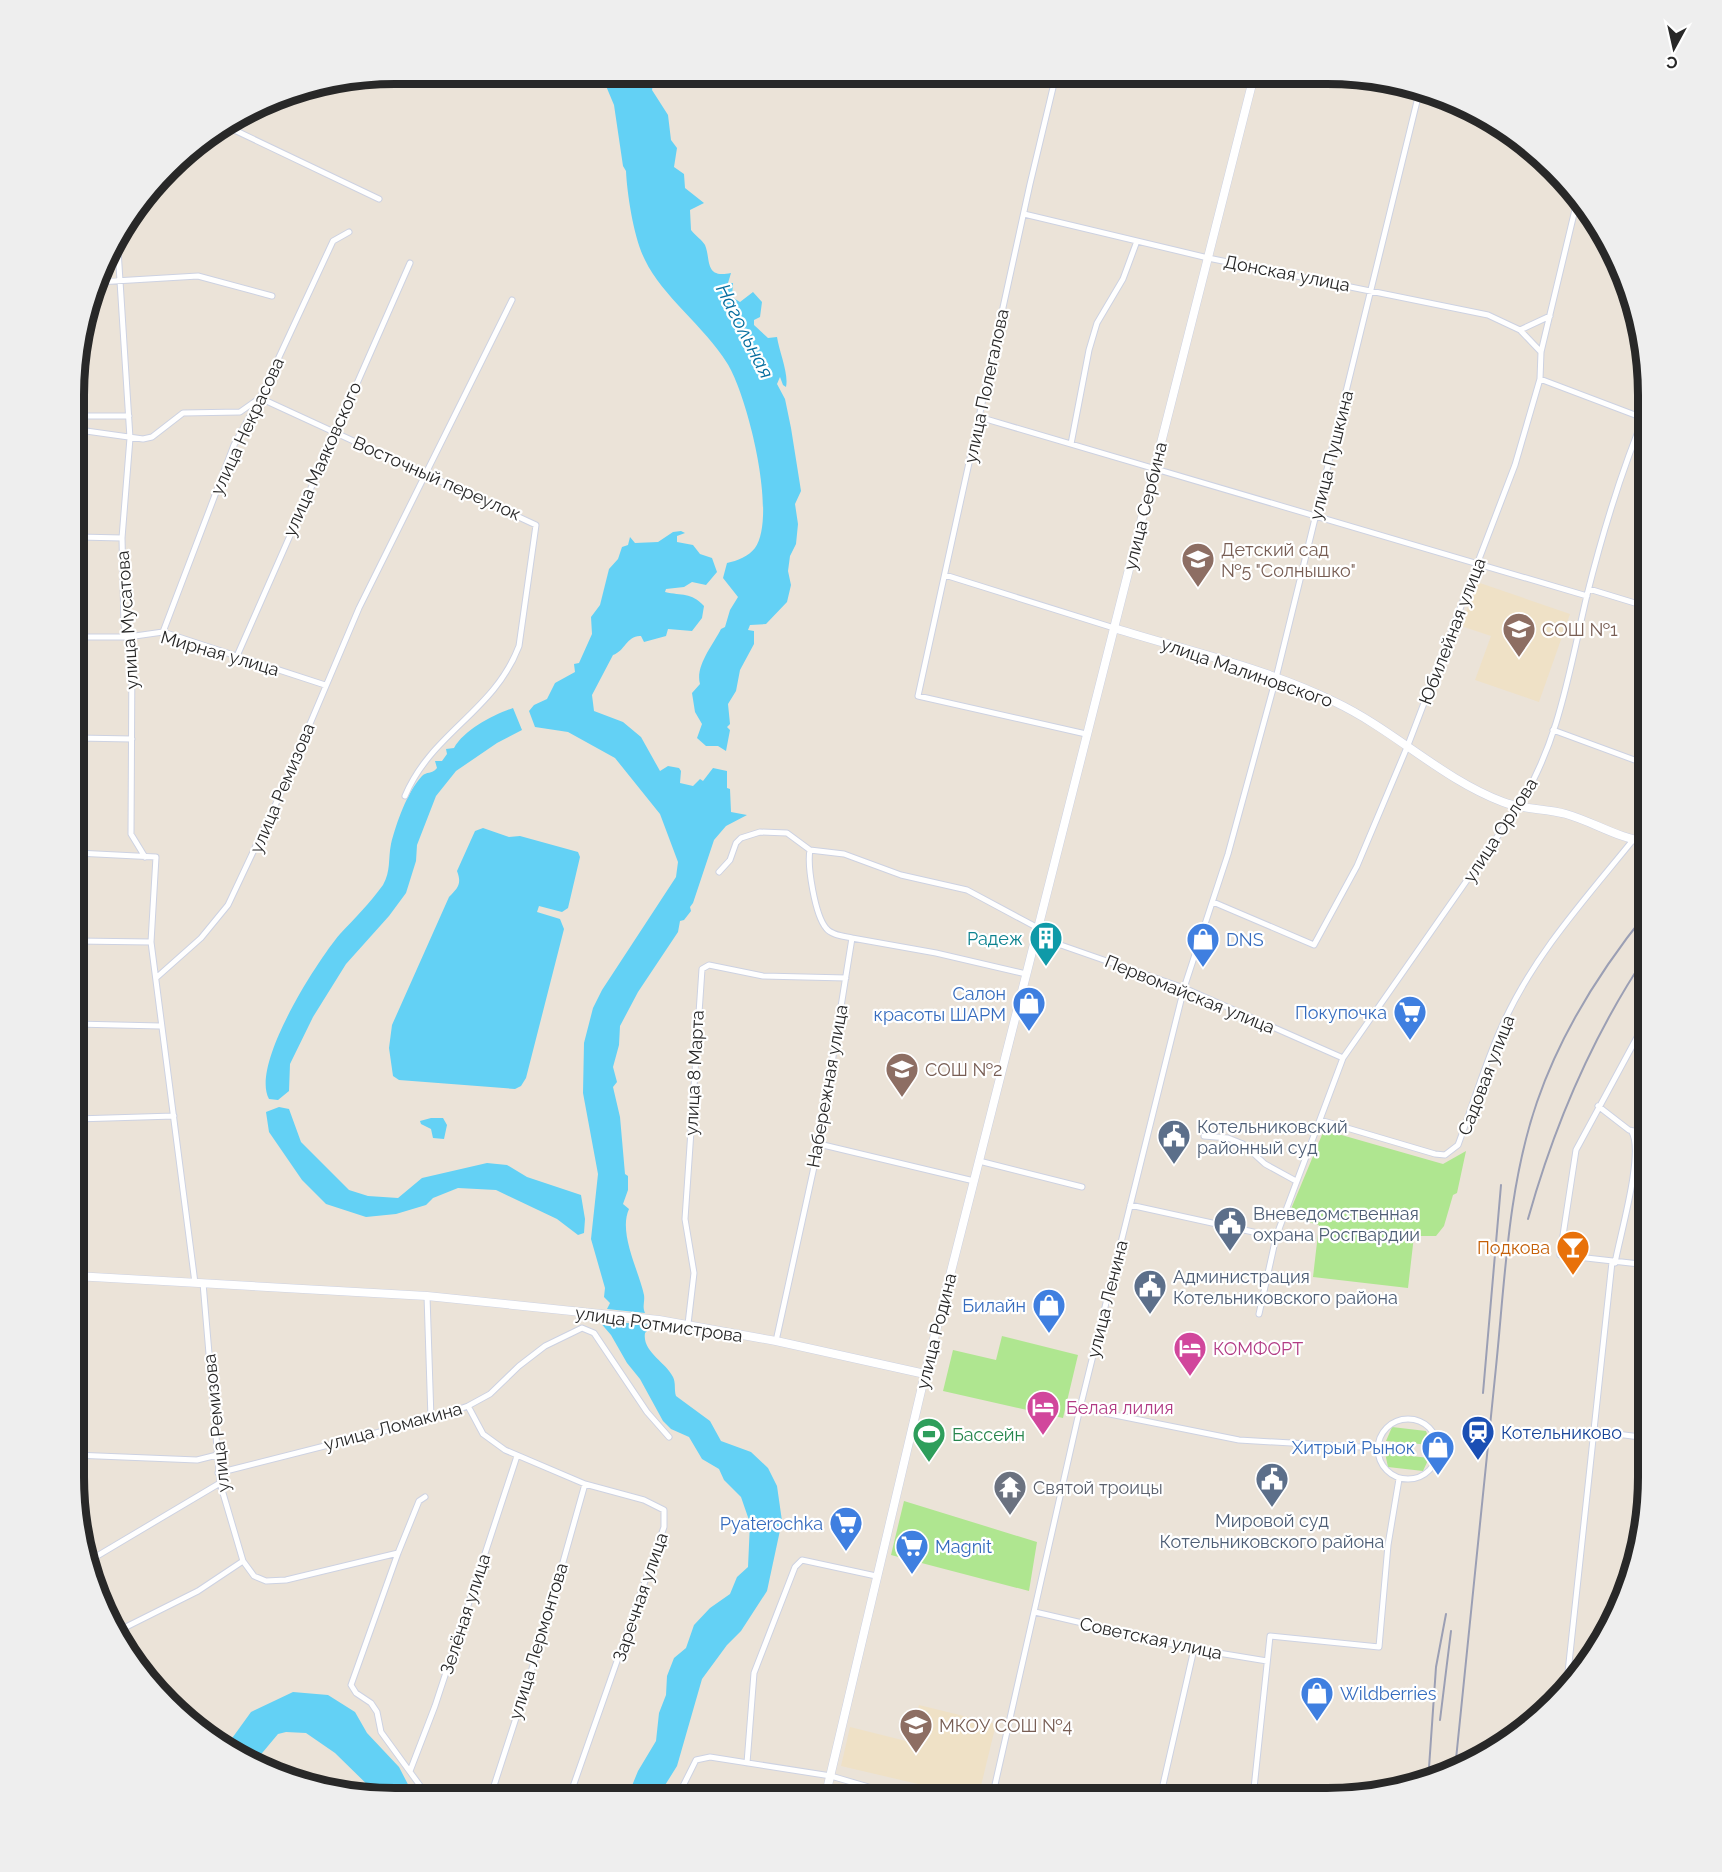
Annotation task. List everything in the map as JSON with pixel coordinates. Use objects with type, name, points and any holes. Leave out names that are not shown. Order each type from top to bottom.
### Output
[{"type":"street","name":"улица Полегалова","points":[[1054,84],[918,696],[1086,734]]},
{"type":"street","name":"улица Сербина","points":[[1036,932],[1252,84]]},
{"type":"street","name":"улица Пушкина","points":[[1184,988],[1213,902],[1276,678],[1417,97]]},
{"type":"street","points":[[233,129],[379,199]]},
{"type":"street","name":"Юбилейная улица","points":[[1213,902],[1314,945],[1357,866],[1408,746],[1515,465],[1540,379],[1541,352],[1575,208]]},
{"type":"street","name":"Донская улица","points":[[1024,214],[1208,258],[1488,315],[1520,330],[1541,352]]},
{"type":"street","name":"улица Некрасова","points":[[163,632],[234,445],[260,398],[333,241],[349,232]]},
{"type":"street","points":[[1071,444],[1089,350],[1097,323],[1123,279],[1137,241]]},
{"type":"street","name":"улица Мусатова","points":[[118,253],[130,438],[122,538],[124,625],[132,651],[131,834],[145,856],[156,857],[151,942]]},
{"type":"street","name":"улица Маяковского","points":[[237,657],[334,431],[410,263]]},
{"type":"street","points":[[106,282],[198,276],[272,296]]},
{"type":"street","name":"улица Ремизова","points":[[243,1561],[218,1473],[199,1283],[160,1026],[156,978],[201,938],[228,905],[279,797],[325,685],[512,300]]},
{"type":"street","points":[[1520,330],[1550,316]]},
{"type":"street","points":[[1540,379],[1638,416]]},
{"type":"street","points":[[84,431],[130,438],[152,437],[183,413],[240,412],[260,398]]},
{"type":"street","name":"Восточный переулок","points":[[260,398],[536,525],[538,531],[519,646],[513,660],[490,696],[444,737],[428,756],[405,796]]},
{"type":"street","points":[[84,416],[129,416]]},
{"type":"street","points":[[979,417],[1587,596]]},
{"type":"street","name":"улица Орлова","points":[[1259,1314],[1275,1237],[1344,1058],[1518,807],[1539,770],[1563,699],[1612,502],[1638,432]]},
{"type":"street","points":[[84,537],[122,538]]},
{"type":"street","name":"улица Малиновского","points":[[945,575],[1276,678],[1358,713],[1456,779],[1518,807],[1565,813],[1633,840]]},
{"type":"street","points":[[1589,589],[1638,604]]},
{"type":"street","name":"Мирная улица","points":[[84,637],[128,637],[163,632],[325,685]]},
{"type":"street","points":[[1553,729],[1638,761]]},
{"type":"street","points":[[84,738],[132,739]]},
{"type":"street","points":[[719,872],[730,860],[736,843],[749,834],[787,833],[810,850],[813,889],[824,925],[830,932],[1026,974]]},
{"type":"street","points":[[1633,840],[1638,841]]},
{"type":"street","name":"Садовая улица","points":[[1320,1120],[1435,1154],[1445,1155],[1458,1146],[1503,1024],[1530,975],[1572,915],[1633,840]]},
{"type":"street","name":"Первомайская улица","points":[[810,850],[844,854],[901,875],[967,890],[1036,932],[1184,988],[1344,1058]]},
{"type":"street","points":[[84,853],[145,856]]},
{"type":"street","name":"улица Родина","points":[[828,1788],[925,1374],[1036,932]]},
{"type":"street","name":"Набережная улица","points":[[776,1341],[819,1144],[852,938]]},
{"type":"street","points":[[84,941],[151,942],[156,978]]},
{"type":"street","name":"улица 8 Марта","points":[[688,1324],[694,1273],[685,1219],[702,969],[709,965],[763,976],[846,978]]},
{"type":"street","name":"улица Ленина","points":[[994,1788],[1080,1408],[1184,988]]},
{"type":"street","points":[[84,1024],[160,1026]]},
{"type":"street","points":[[1638,1035],[1576,1150],[1560,1255],[1613,1263],[1638,1264]]},
{"type":"street","points":[[1598,1106],[1632,1132],[1638,1133]]},
{"type":"street","points":[[84,1119],[174,1116]]},
{"type":"street","points":[[1568,1674],[1613,1263],[1629,1199],[1635,1146],[1632,1132]]},
{"type":"street","points":[[1204,1136],[1228,1138],[1243,1144],[1265,1164],[1296,1181]]},
{"type":"street","points":[[819,1144],[974,1180]]},
{"type":"street","points":[[979,1161],[1082,1187]]},
{"type":"street","points":[[1130,1205],[1275,1237]]},
{"type":"street","name":"улица Ротмистрова","points":[[84,1277],[427,1296],[659,1320],[776,1341],[925,1374]]},
{"type":"street","points":[[427,1296],[431,1419]]},
{"type":"street","name":"улица Ломакина","points":[[218,1473],[431,1419],[468,1406],[490,1394],[519,1366],[545,1346],[575,1330],[587,1328],[606,1350],[647,1412],[669,1437]]},
{"type":"street","name":"Заречная улица","points":[[468,1406],[483,1434],[517,1456],[585,1484],[657,1505],[664,1510],[664,1527],[573,1788]]},
{"type":"street","points":[[1080,1408],[1239,1440],[1377,1448]]},
{"type":"street","points":[[1398,1420],[1420,1421],[1431,1430],[1438,1442],[1435,1463],[1420,1477],[1400,1479],[1382,1465],[1377,1448],[1382,1434],[1398,1420]]},
{"type":"street","points":[[1593,1431],[1638,1437]]},
{"type":"street","points":[[84,1455],[197,1460],[217,1455]]},
{"type":"street","name":"Зелёная улица","points":[[410,1771],[424,1737],[517,1456]]},
{"type":"street","points":[[1254,1788],[1270,1636],[1379,1647],[1388,1545],[1400,1479]]},
{"type":"street","points":[[95,1557],[220,1484]]},
{"type":"street","name":"улица Лермонтова","points":[[493,1788],[540,1644],[585,1484]]},
{"type":"street","points":[[422,1788],[381,1732],[371,1703],[356,1694],[351,1685],[418,1501],[425,1497]]},
{"type":"street","points":[[123,1628],[198,1591],[243,1561],[254,1576],[266,1581],[398,1553]]},
{"type":"street","points":[[747,1763],[754,1673],[795,1567],[802,1560],[876,1576]]},
{"type":"street","name":"Советская улица","points":[[1035,1611],[1194,1649],[1267,1661]]},
{"type":"street","points":[[1162,1788],[1194,1649]]},
{"type":"street","points":[[682,1788],[696,1760],[710,1757],[831,1776],[872,1788]]},
{"type":"shaded area","name":"СОШ №1","points":[[1477,582],[1570,614],[1539,702],[1475,680],[1491,636],[1461,626]]},
{"type":"shaded area","name":"МКОУ СОШ №4","points":[[919,1705],[996,1724],[980,1788],[935,1788],[841,1766],[850,1727],[910,1742]]},
{"type":"green space","points":[[1324,1130],[1443,1164],[1466,1151],[1457,1193],[1453,1195],[1444,1226],[1436,1236],[1414,1236],[1408,1288],[1313,1277],[1319,1225],[1294,1218],[1295,1213],[1291,1209]]},
{"type":"green space","points":[[1002,1336],[1078,1355],[1063,1418],[943,1391],[953,1350],[996,1360]]},
{"type":"green space","points":[[1392,1427],[1426,1431],[1431,1445],[1386,1441]]},
{"type":"green space","points":[[1385,1453],[1429,1458],[1423,1471],[1388,1467]]},
{"type":"green space","points":[[904,1501],[1037,1542],[1029,1591],[891,1555]]},
{"type":"water","name":"Нагольная","points":[[605,84],[653,84],[652,90],[668,115],[671,140],[677,148],[674,167],[684,174],[685,188],[704,203],[690,210],[691,230],[705,245],[712,270],[722,274],[731,273],[728,283],[733,283],[732,297],[740,302],[753,292],[762,302],[760,317],[754,320],[754,325],[768,338],[777,337],[785,369],[786,387],[780,377],[777,384],[785,399],[801,491],[795,504],[798,524],[796,544],[790,556],[788,571],[791,585],[787,602],[766,624],[750,625],[748,630],[754,631],[754,644],[740,670],[736,691],[728,704],[730,724],[727,727],[730,730],[726,751],[718,746],[706,746],[697,738],[702,724],[695,712],[692,693],[700,684],[702,663],[721,629],[725,627],[730,610],[738,597],[723,578],[727,563],[743,558],[752,551],[761,532],[762,484],[757,455],[743,400],[727,363],[662,286],[641,251],[632,216],[614,105]]},
{"type":"water","points":[[673,532],[685,533],[677,536],[677,542],[693,545],[700,554],[712,558],[717,572],[706,585],[692,582],[684,587],[666,589],[665,592],[690,596],[699,602],[704,606],[702,618],[692,631],[668,629],[666,636],[644,642],[641,636],[632,638],[613,655],[592,695],[594,711],[623,722],[641,737],[660,771],[668,766],[679,768],[680,783],[693,786],[700,779],[703,781],[713,768],[727,771],[731,812],[747,815],[726,826],[714,840],[690,907],[691,911],[684,920],[680,921],[678,932],[638,992],[620,1026],[619,1045],[613,1067],[617,1082],[613,1087],[620,1117],[625,1174],[628,1176],[628,1190],[623,1204],[629,1209],[626,1229],[630,1252],[644,1295],[645,1313],[607,1309],[610,1303],[604,1297],[605,1288],[591,1239],[598,1174],[583,1093],[584,1043],[593,1008],[602,990],[676,877],[678,862],[660,814],[615,758],[568,732],[535,727],[529,711],[534,705],[547,699],[555,683],[575,672],[574,664],[579,663],[592,634],[591,617],[600,605],[609,569],[618,559],[622,547],[628,545],[630,537],[635,543],[658,542]]},
{"type":"water","points":[[513,708],[522,730],[497,743],[456,771],[436,796],[417,845],[416,861],[406,893],[389,916],[346,964],[313,1017],[290,1064],[289,1091],[278,1100],[269,1099],[266,1083],[269,1063],[277,1039],[302,989],[330,947],[386,880],[393,836],[412,791],[422,776],[437,768],[435,761],[442,761],[447,754],[446,749],[454,748],[465,735],[480,724]]},
{"type":"water","points":[[483,828],[509,837],[520,836],[578,852],[580,857],[568,908],[562,912],[539,906],[537,912],[560,919],[564,929],[526,1078],[521,1086],[515,1089],[399,1080],[393,1076],[389,1048],[392,1025],[449,897],[458,886],[457,871],[475,831]]},
{"type":"water","points":[[279,1107],[289,1109],[301,1142],[349,1190],[368,1196],[398,1198],[422,1178],[487,1163],[507,1165],[527,1177],[581,1195],[585,1219],[584,1233],[578,1235],[557,1219],[496,1190],[458,1188],[433,1198],[426,1205],[396,1214],[366,1217],[326,1204],[302,1180],[269,1132],[266,1112]]},
{"type":"water","points":[[443,1118],[447,1125],[444,1139],[433,1138],[431,1129],[421,1124],[420,1121]]},
{"type":"water","points":[[599,1321],[653,1325],[645,1333],[645,1340],[647,1346],[673,1377],[676,1396],[710,1421],[721,1441],[751,1452],[768,1468],[777,1486],[782,1521],[767,1591],[741,1631],[727,1645],[702,1679],[677,1766],[663,1788],[631,1788],[638,1771],[656,1741],[659,1713],[666,1695],[667,1676],[674,1658],[686,1648],[694,1625],[710,1608],[730,1594],[737,1577],[748,1567],[750,1523],[741,1497],[724,1480],[719,1469],[702,1459],[689,1437],[671,1429],[663,1421],[640,1379],[627,1363],[611,1335]]},
{"type":"water","points":[[293,1692],[328,1695],[355,1712],[367,1733],[399,1767],[410,1788],[369,1787],[335,1753],[306,1733],[278,1734],[259,1757],[257,1756],[230,1741],[251,1712]]},
{"type":"railway","points":[[1456,1760],[1505,1267],[1520,1166],[1537,1102],[1570,1026],[1614,955],[1638,924]]},
{"type":"railway","points":[[1528,1219],[1563,1115],[1593,1048],[1638,968]]},
{"type":"railway","points":[[1483,1393],[1501,1185]]},
{"type":"railway","points":[[1429,1771],[1436,1667],[1446,1614]]},
{"type":"railway","points":[[1440,1720],[1451,1631]]},
{"type":"place","name":"Детский сад №5 \"Солнышко\"","points":[[1198,588]]},
{"type":"place","name":"СОШ №1","points":[[1519,658]]},
{"type":"place","name":"Радеж","points":[[1046,967]]},
{"type":"place","name":"DNS","points":[[1203,968]]},
{"type":"place","name":"Салон красоты ШАРМ","points":[[1029,1032]]},
{"type":"place","name":"Покупочка","points":[[1410,1041]]},
{"type":"place","name":"СОШ №2","points":[[902,1098]]},
{"type":"place","name":"Котельниковский районный суд","points":[[1174,1165]]},
{"type":"place","name":"Вневедомственная охрана Росгвардии","points":[[1230,1252]]},
{"type":"place","name":"Подкова","points":[[1573,1276]]},
{"type":"place","name":"Администрация Котельниковского района","points":[[1150,1315]]},
{"type":"place","name":"Билайн","points":[[1049,1334]]},
{"type":"place","name":"КОМФОРТ","points":[[1190,1377]]},
{"type":"place","name":"Белая лилия","points":[[1043,1436]]},
{"type":"place","name":"Котельниково","points":[[1478,1461]]},
{"type":"place","name":"Бассейн","points":[[929,1463]]},
{"type":"place","name":"Хитрый Рынок","points":[[1438,1476]]},
{"type":"place","name":"Мировой суд Котельниковского района","points":[[1272,1508]]},
{"type":"place","name":"Святой троицы","points":[[1010,1516]]},
{"type":"place","name":"Pyaterochka","points":[[846,1552]]},
{"type":"place","name":"Magnit","points":[[912,1575]]},
{"type":"place","name":"Wildberries","points":[[1317,1722]]},
{"type":"place","name":"МКОУ СОШ №4","points":[[916,1754]]}]
